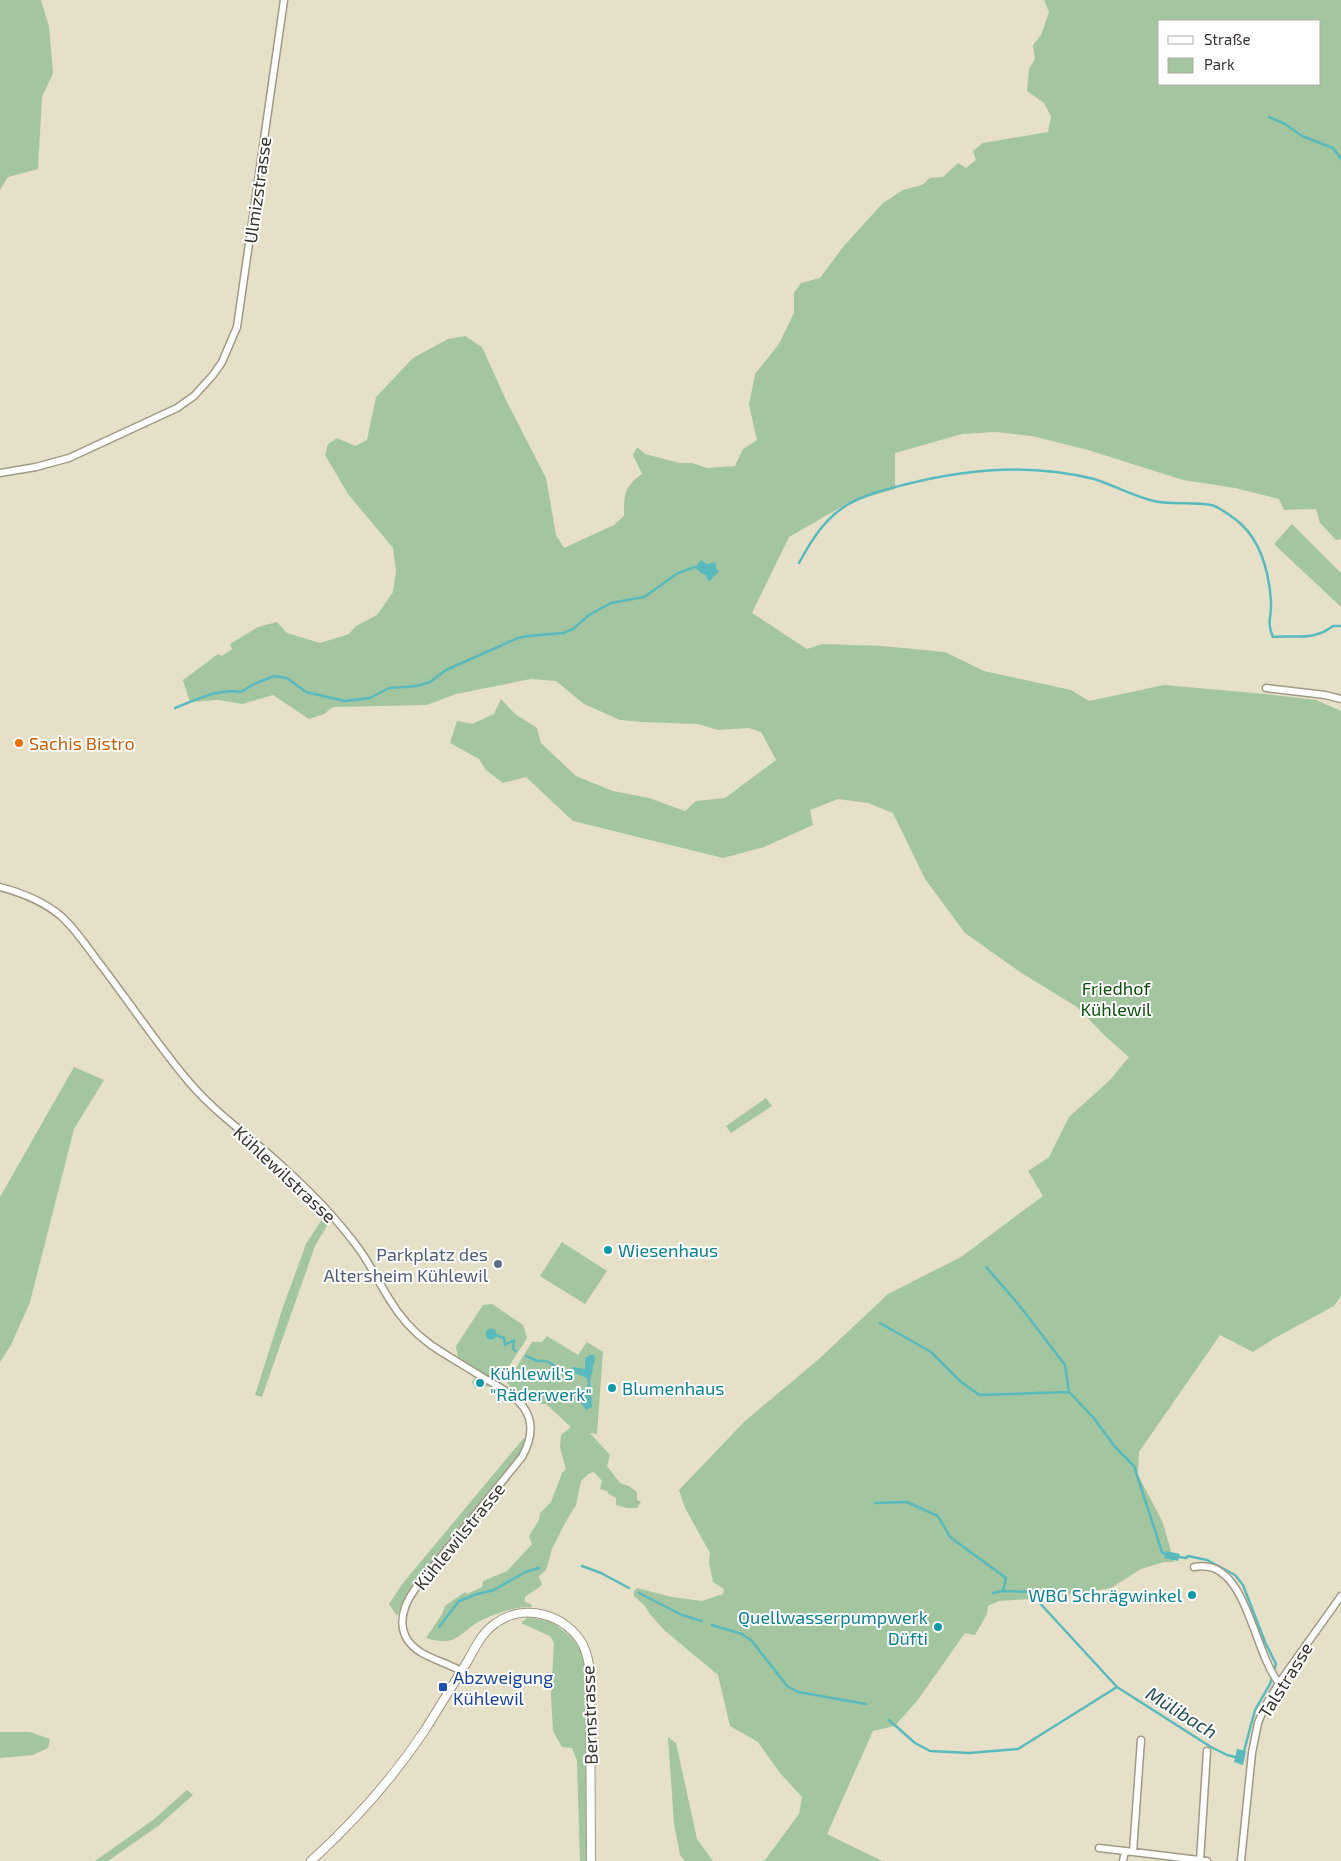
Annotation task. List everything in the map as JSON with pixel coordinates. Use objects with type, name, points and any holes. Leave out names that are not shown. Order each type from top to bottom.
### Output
[{"type":"street","name":"Ulmizstrasse","points":[[0,473],[68,458],[98,446],[177,408],[198,392],[222,362],[237,327],[284,0]]},
{"type":"street","points":[[1266,688],[1341,700]]},
{"type":"street","name":"Kühlewilstrasse","points":[[0,887],[20,892],[38,900],[58,913],[69,924],[111,978],[146,1028],[195,1089],[214,1110],[283,1167],[345,1231],[365,1258],[393,1306],[414,1331],[439,1350],[512,1394],[526,1410],[530,1418],[531,1433],[522,1457],[415,1589],[403,1610],[404,1630],[415,1648],[423,1654],[461,1671]]},
{"type":"street","points":[[1194,1567],[1214,1568],[1228,1579],[1235,1588],[1275,1677]]},
{"type":"street","name":"Talstrasse","points":[[1241,1861],[1255,1737],[1275,1677],[1341,1596]]},
{"type":"street","name":"Bernstrasse","points":[[311,1861],[352,1822],[395,1772],[488,1630],[500,1620],[513,1614],[529,1612],[551,1617],[566,1625],[578,1637],[587,1654],[590,1675],[591,1861]]},
{"type":"street","points":[[1133,1852],[1141,1740]]},
{"type":"street","points":[[1100,1848],[1202,1861],[1207,1752]]},
{"type":"street","points":[[1123,1861],[1125,1851]]},
{"type":"green space","points":[[0,0],[41,0],[49,27],[53,73],[42,97],[38,169],[8,177],[0,190]]},
{"type":"green space","name":"Friedhof Kühlewil","points":[[1044,0],[1341,0],[1341,539],[1336,540],[1320,523],[1316,509],[1284,510],[1279,499],[1235,488],[1183,480],[1088,450],[1032,436],[996,432],[962,434],[895,453],[895,489],[850,502],[789,537],[752,613],[807,649],[822,644],[882,646],[945,652],[984,671],[1071,690],[1089,701],[1164,685],[1316,700],[1341,711],[1341,1296],[1334,1306],[1253,1352],[1220,1335],[1139,1452],[1138,1475],[1163,1523],[1174,1562],[1164,1562],[1141,1569],[1111,1588],[1049,1598],[999,1601],[988,1606],[987,1614],[975,1635],[965,1633],[917,1701],[895,1726],[873,1731],[827,1834],[882,1861],[762,1861],[765,1860],[799,1814],[802,1797],[780,1773],[758,1742],[730,1726],[718,1675],[664,1630],[645,1606],[634,1596],[634,1591],[637,1588],[672,1597],[702,1601],[723,1594],[724,1589],[713,1582],[709,1563],[710,1553],[685,1508],[679,1490],[745,1421],[819,1359],[888,1294],[961,1257],[1043,1196],[1028,1171],[1049,1157],[1069,1117],[1110,1080],[1129,1057],[1106,1037],[1077,1007],[1020,972],[965,933],[925,879],[893,813],[868,803],[838,799],[810,810],[813,825],[764,847],[723,858],[573,821],[526,777],[503,783],[486,770],[479,759],[450,743],[457,721],[472,724],[494,714],[501,699],[515,714],[537,728],[541,743],[576,776],[613,791],[649,798],[685,811],[696,801],[725,798],[776,760],[761,732],[749,728],[718,730],[698,724],[620,720],[584,704],[556,681],[531,679],[456,694],[427,705],[333,707],[324,714],[309,719],[273,695],[242,704],[218,700],[190,702],[183,680],[218,654],[222,656],[232,649],[230,644],[258,627],[277,622],[287,633],[320,643],[349,634],[356,626],[377,615],[393,592],[396,571],[393,548],[348,494],[325,455],[328,444],[337,438],[355,446],[367,440],[376,397],[413,358],[448,339],[465,336],[482,347],[506,400],[546,478],[556,535],[564,548],[614,525],[624,516],[624,502],[628,487],[642,474],[633,455],[637,447],[645,454],[680,463],[692,463],[707,468],[735,466],[743,449],[757,440],[749,405],[755,374],[779,344],[794,313],[794,293],[801,283],[820,278],[843,247],[883,203],[903,190],[922,185],[930,178],[943,177],[958,163],[966,168],[976,160],[973,151],[983,143],[1048,132],[1051,116],[1044,103],[1027,91],[1029,69],[1035,59],[1033,45],[1041,35],[1049,12]]},
{"type":"green space","points":[[1292,524],[1341,573],[1341,607],[1274,544]]},
{"type":"green space","points":[[74,1067],[104,1080],[74,1129],[30,1302],[11,1345],[0,1362],[0,1197]]},
{"type":"green space","points":[[766,1098],[772,1106],[731,1133],[726,1126]]},
{"type":"green space","points":[[326,1213],[331,1219],[315,1246],[262,1397],[255,1395],[283,1307],[306,1244]]},
{"type":"green space","points":[[562,1242],[607,1271],[585,1304],[540,1276]]},
{"type":"green space","points":[[492,1304],[523,1325],[527,1338],[502,1377],[493,1379],[458,1358],[456,1346],[483,1305]]},
{"type":"green space","points":[[547,1336],[578,1355],[587,1342],[603,1352],[597,1434],[590,1433],[610,1455],[607,1466],[620,1483],[629,1486],[637,1492],[637,1500],[641,1502],[637,1508],[616,1505],[616,1498],[607,1491],[600,1489],[602,1481],[594,1472],[588,1474],[581,1481],[576,1505],[552,1549],[546,1570],[539,1576],[542,1585],[525,1597],[525,1602],[531,1604],[532,1607],[513,1609],[494,1615],[482,1620],[452,1640],[437,1641],[426,1638],[442,1614],[445,1606],[465,1592],[467,1594],[482,1587],[483,1581],[507,1571],[532,1544],[529,1536],[539,1520],[540,1513],[551,1502],[562,1473],[566,1469],[560,1448],[561,1435],[571,1427],[546,1404],[542,1404],[511,1388],[507,1382],[532,1342],[542,1342]]},
{"type":"green space","points":[[478,1378],[489,1384],[489,1386],[475,1388],[472,1382]]},
{"type":"green space","points":[[526,1438],[519,1455],[406,1597],[397,1616],[389,1604],[403,1583],[523,1439]]},
{"type":"green space","points":[[528,1617],[552,1622],[571,1637],[582,1652],[587,1673],[587,1861],[580,1861],[577,1761],[572,1748],[562,1747],[553,1731],[551,1696],[554,1643],[550,1636],[521,1623]]},
{"type":"green space","points":[[0,1732],[30,1732],[50,1739],[48,1748],[33,1755],[0,1758]]},
{"type":"green space","points":[[668,1737],[676,1743],[697,1839],[713,1861],[685,1861],[680,1855],[674,1824]]},
{"type":"green space","points":[[187,1790],[193,1795],[158,1826],[108,1861],[95,1861],[153,1820]]},
{"type":"water","points":[[701,560],[707,564],[716,562],[716,569],[719,571],[710,581],[706,578],[707,576],[695,567]]},
{"type":"water","points":[[491,1328],[497,1334],[491,1340],[485,1334]]},
{"type":"water","points":[[594,1355],[595,1359],[590,1379],[592,1407],[586,1410],[579,1400],[582,1392],[588,1385],[587,1378],[570,1371],[573,1367],[585,1369],[585,1358]]},
{"type":"water","points":[[1166,1551],[1180,1554],[1178,1561],[1164,1558]]},
{"type":"water","points":[[1237,1749],[1246,1751],[1243,1765],[1234,1762]]},
{"type":"waterway","points":[[1269,117],[1285,124],[1302,136],[1333,148],[1341,159]]},
{"type":"waterway","points":[[799,563],[813,539],[831,517],[847,505],[867,496],[926,479],[950,475],[998,470],[1047,471],[1094,479],[1157,502],[1203,504],[1218,508],[1242,525],[1255,541],[1263,560],[1268,581],[1271,601],[1270,627],[1273,637],[1312,636],[1326,631],[1333,626],[1341,626]]},
{"type":"waterway","points":[[175,708],[216,693],[241,692],[254,684],[274,676],[287,678],[306,692],[345,701],[370,698],[389,688],[417,686],[430,682],[446,670],[518,638],[563,633],[573,629],[589,615],[611,603],[644,597],[678,573],[695,567]]},
{"type":"waterway","points":[[986,1267],[1019,1305],[1065,1365],[1069,1392],[1093,1417],[1115,1447],[1134,1466],[1162,1552],[1165,1554]]},
{"type":"waterway","points":[[880,1323],[931,1352],[960,1381],[979,1395],[1069,1392]]},
{"type":"waterway","points":[[496,1335],[504,1338],[505,1345],[514,1340],[513,1349],[516,1351]]},
{"type":"waterway","points":[[526,1356],[537,1361],[546,1361],[562,1370],[570,1371]]},
{"type":"waterway","points":[[875,1503],[907,1502],[938,1516],[950,1537],[1006,1578],[1003,1591],[1035,1592]]},
{"type":"waterway","points":[[1179,1557],[1186,1558],[1188,1556],[1207,1560],[1235,1575],[1243,1585],[1265,1642],[1276,1664],[1270,1684],[1255,1710],[1244,1751]]},
{"type":"waterway","points":[[582,1566],[601,1573],[629,1588]]},
{"type":"waterway","points":[[439,1627],[459,1601],[494,1590],[525,1572],[539,1568]]},
{"type":"waterway","points":[[993,1593],[1003,1591]]},
{"type":"waterway","points":[[639,1593],[682,1615],[702,1621]]},
{"type":"waterway","name":"Mülibach","points":[[1037,1600],[1117,1687],[1211,1747],[1235,1757]]},
{"type":"waterway","points":[[712,1625],[742,1634],[752,1641],[787,1686],[798,1692],[866,1704]]},
{"type":"waterway","points":[[889,1720],[915,1743],[930,1751],[969,1753],[1018,1749],[1117,1687]]},
{"type":"place","name":"Sachis Bistro","points":[[19,743]]},
{"type":"place","name":"Wiesenhaus","points":[[608,1250]]},
{"type":"place","name":"Parkplatz des Altersheim Kühlewil","points":[[498,1264]]},
{"type":"place","name":"Kühlewil's \"Räderwerk\"","points":[[480,1383]]},
{"type":"place","name":"Blumenhaus","points":[[612,1388]]},
{"type":"place","name":"WBG Schrägwinkel","points":[[1192,1595]]},
{"type":"place","name":"Quellwasserpumpwerk Düfti","points":[[938,1627]]},
{"type":"place","name":"Abzweigung Kühlewil","points":[[443,1687]]}]
